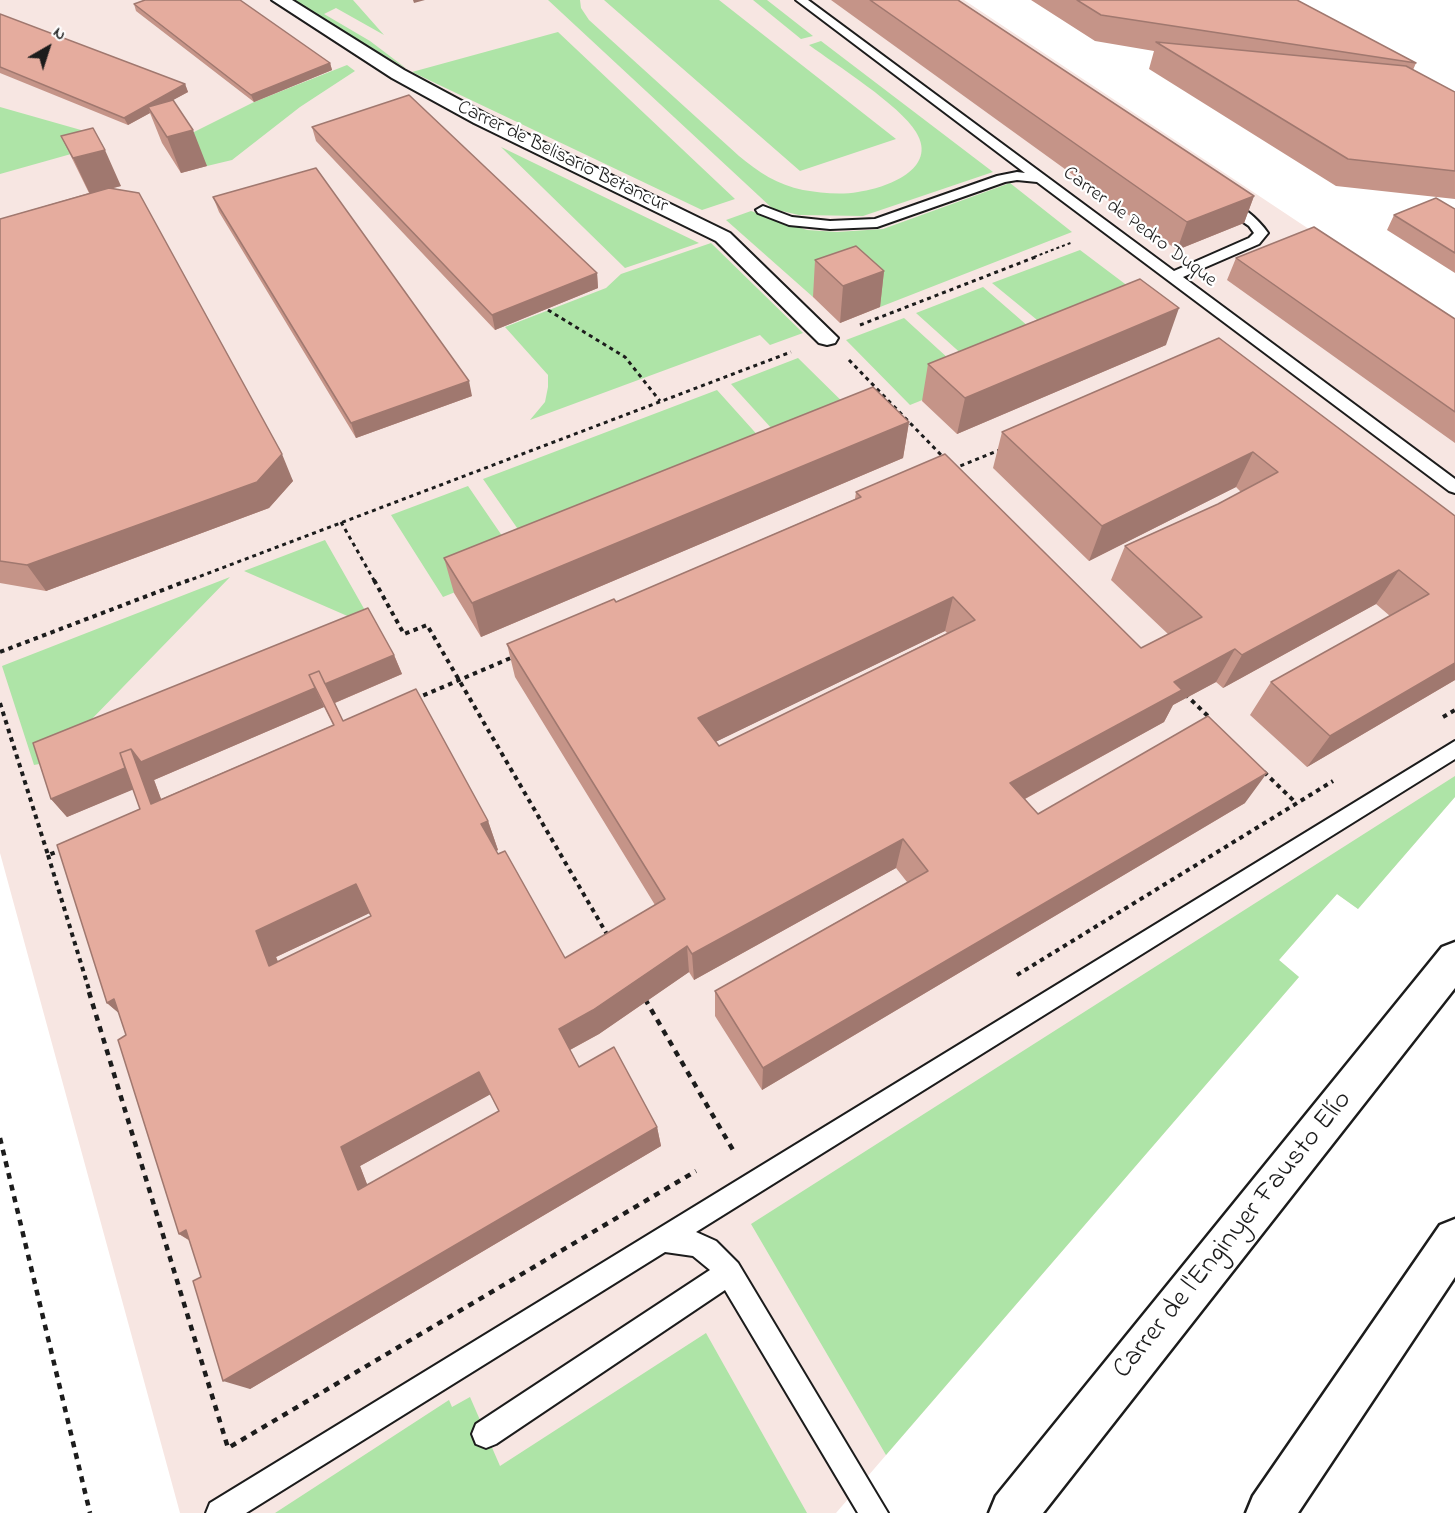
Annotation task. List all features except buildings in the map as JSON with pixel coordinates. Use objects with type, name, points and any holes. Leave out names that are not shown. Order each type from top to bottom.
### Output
[{"type":"main road","name":"Carrer de l'Enginyer Fausto Elío","points":[[1013,1513],[1455,959]]},
{"type":"main road","points":[[1270,1513],[1455,1240]]},
{"type":"street","name":"Carrer de Belisario Betancur","points":[[280,0],[399,74],[481,119],[723,237],[827,338]]},
{"type":"lane","name":"Carrer de Pedro Duque","points":[[801,0],[1455,487]]},
{"type":"lane","points":[[763,210],[800,222],[830,225],[877,223],[1002,179],[1017,176],[1043,180]]},
{"type":"lane","points":[[1171,277],[1254,241],[1261,233],[1254,222],[1214,196]]},
{"type":"lane","points":[[220,1513],[1455,748]]},
{"type":"lane","points":[[662,1239],[691,1242],[712,1252],[729,1272],[874,1513]]},
{"type":"lane","points":[[486,1434],[729,1272]]},
{"type":"path","points":[[0,652],[827,338],[1078,240],[1111,231]]},
{"type":"path","points":[[548,310],[625,357],[660,401]]},
{"type":"path","points":[[827,338],[963,477]]},
{"type":"path","points":[[943,474],[1008,446]]},
{"type":"path","points":[[341,522],[404,634],[427,625],[614,946]]},
{"type":"path","points":[[405,703],[514,657]]},
{"type":"path","points":[[1177,686],[1211,720]]},
{"type":"path","points":[[0,703],[228,1448],[702,1168]]},
{"type":"path","points":[[1435,721],[1455,710]]},
{"type":"path","points":[[1262,770],[1296,803]]},
{"type":"path","points":[[1015,976],[1336,780]]},
{"type":"path","points":[[48,855],[70,846]]},
{"type":"path","points":[[644,997],[733,1150]]},
{"type":"path","points":[[0,1138],[90,1513]]},
{"type":"path","points":[[722,1156],[743,1143]]},
{"type":"shaded area","points":[[0,0],[964,0],[1455,326],[1455,797],[1358,909],[1337,894],[1279,960],[1299,977],[836,1513],[180,1513],[0,853]]},
{"type":"green space","points":[[292,0],[353,0],[384,35],[336,8],[324,14],[370,41],[407,69]]},
{"type":"green space","points":[[548,0],[580,0],[581,8],[589,20],[739,156],[761,172],[785,185],[803,190],[831,193],[869,190],[895,181],[906,174],[921,156],[921,145],[908,121],[851,74],[809,45],[821,41],[993,172],[863,216],[799,215],[773,209]]},
{"type":"green space","points":[[604,0],[719,0],[896,139],[800,171]]},
{"type":"green space","points":[[753,0],[767,0],[813,36],[801,39]]},
{"type":"green space","points":[[558,32],[735,199],[702,210],[412,72]]},
{"type":"green space","points":[[347,65],[355,71],[300,107],[232,160],[207,166],[186,136],[254,102]]},
{"type":"green space","points":[[0,107],[95,134],[103,145],[0,174]]},
{"type":"green space","points":[[501,147],[699,243],[625,268]]},
{"type":"green space","points":[[1010,183],[1072,232],[880,307],[852,282],[813,297],[726,220],[751,211],[807,230],[837,232],[883,229]]},
{"type":"green space","points":[[711,243],[803,333],[770,345],[760,335],[530,420],[545,402],[548,375],[505,327],[606,288],[621,274]]},
{"type":"green space","points":[[1080,250],[1153,305],[1064,342],[992,283]]},
{"type":"green space","points":[[983,287],[1052,347],[985,375],[916,313]]},
{"type":"green space","points":[[904,318],[972,380],[910,405],[846,340]]},
{"type":"green space","points":[[798,358],[865,424],[794,453],[731,384]]},
{"type":"green space","points":[[717,390],[779,459],[538,558],[483,479]]},
{"type":"green space","points":[[468,486],[522,565],[443,597],[391,515]]},
{"type":"green space","points":[[325,540],[375,628],[244,571]]},
{"type":"green space","points":[[230,577],[50,762],[34,765],[2,666]]},
{"type":"green space","points":[[1455,776],[1455,797],[1358,909],[1337,894],[1279,960],[1299,977],[886,1455],[751,1224]]},
{"type":"green space","points":[[706,1333],[807,1513],[275,1513],[449,1400],[452,1407],[470,1397],[500,1466]]}]
